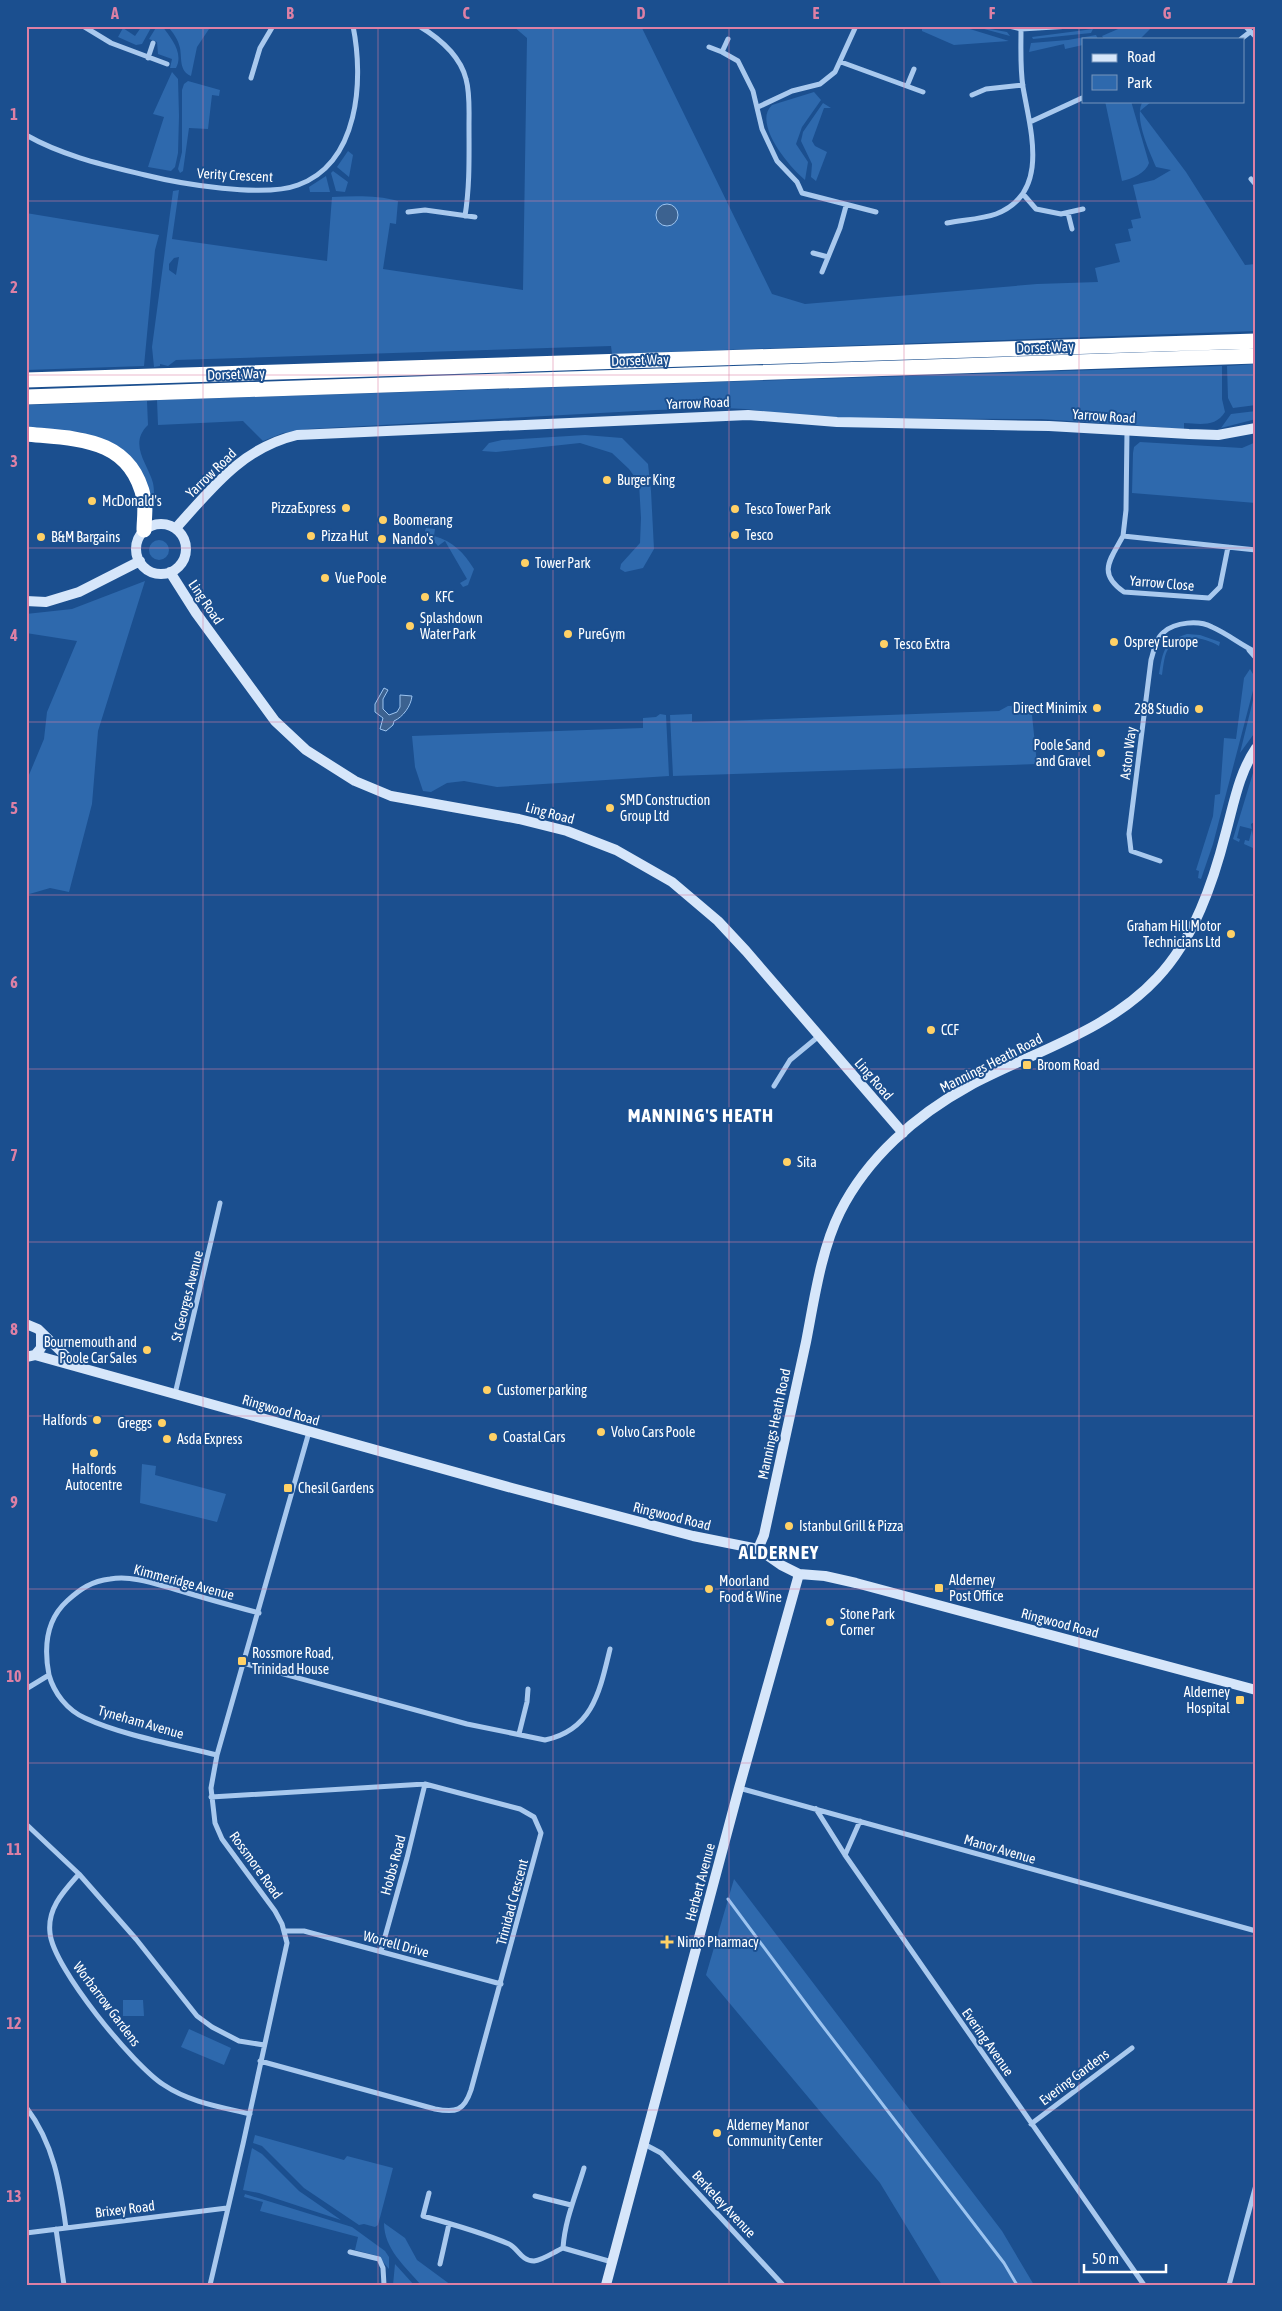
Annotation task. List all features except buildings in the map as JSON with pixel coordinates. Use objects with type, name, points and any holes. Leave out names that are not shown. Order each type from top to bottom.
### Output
[{"type":"highway","name":"Dorset Way","points":[[26,380],[1256,341]]},
{"type":"highway","name":"Dorset Way","points":[[26,397],[1256,356]]},
{"type":"highway","points":[[26,434],[87,440],[104,446],[118,455],[129,466],[138,481],[145,501],[144,530]]},
{"type":"street","points":[[83,26],[111,43],[167,64]]},
{"type":"street","points":[[251,78],[260,48],[274,26]]},
{"type":"street","name":"Verity Crescent","points":[[26,135],[76,157],[170,181],[242,189],[269,190],[297,186],[316,175],[331,163],[342,147],[348,132],[354,112],[357,67],[356,41],[353,26]]},
{"type":"street","points":[[419,26],[434,35],[447,47],[458,62],[466,78],[469,100],[470,181],[465,216]]},
{"type":"street","points":[[1009,26],[1021,29],[1071,26]]},
{"type":"street","points":[[1245,26],[1256,37]]},
{"type":"street","points":[[758,107],[792,91],[820,84],[835,72],[841,62],[854,27]]},
{"type":"street","points":[[947,223],[996,214],[1023,194],[1034,160],[1034,144],[1023,85],[1021,29]]},
{"type":"street","points":[[1242,38],[1250,32]]},
{"type":"street","points":[[722,52],[728,39]]},
{"type":"street","points":[[148,58],[152,43]]},
{"type":"street","points":[[709,47],[738,61],[752,91],[758,107],[762,128],[777,161],[797,182],[802,193],[824,197],[846,206],[876,212]]},
{"type":"street","points":[[841,62],[923,92]]},
{"type":"street","points":[[907,86],[914,69]]},
{"type":"street","points":[[972,95],[986,89],[1023,85]]},
{"type":"street","points":[[1030,122],[1082,98]]},
{"type":"street","points":[[1252,179],[1256,185]]},
{"type":"street","points":[[1023,194],[1036,209],[1061,214],[1084,209]]},
{"type":"street","points":[[822,272],[846,206]]},
{"type":"street","points":[[408,212],[425,210],[475,217]]},
{"type":"street","points":[[1068,213],[1072,229]]},
{"type":"street","points":[[813,253],[828,257]]},
{"type":"street","name":"Yarrow Road","points":[[176,528],[234,466],[277,440],[297,435],[748,415],[837,422],[1049,426],[1218,435],[1256,428]]},
{"type":"street","name":"Yarrow Close","points":[[1127,431],[1126,510],[1123,536],[1108,563],[1108,576],[1114,585],[1124,592],[1209,598],[1220,587],[1228,547]]},
{"type":"street","points":[[157,524],[166,524],[176,528],[182,535],[186,545],[186,554],[178,568],[170,572],[156,573],[149,570],[140,561],[136,550],[137,543],[144,530],[157,524]]},
{"type":"street","points":[[1123,536],[1256,550]]},
{"type":"street","points":[[26,601],[46,602],[79,592],[140,561]]},
{"type":"street","name":"Ling Road","points":[[170,572],[196,613],[275,720],[306,750],[355,781],[391,796],[544,825],[590,839],[616,850],[672,882],[718,921],[903,1133]]},
{"type":"street","name":"Aston Way","points":[[1160,861],[1131,851],[1128,834],[1151,660],[1157,642],[1163,632],[1174,626],[1191,623],[1210,626],[1256,652]]},
{"type":"street","name":"Aston Way","points":[[1247,648],[1256,658]]},
{"type":"street","name":"Mannings Heath Road","points":[[758,1549],[764,1535],[816,1294],[839,1213],[886,1147],[927,1113],[969,1086],[1084,1032],[1112,1015],[1157,978],[1174,956],[1201,908],[1224,841],[1246,763],[1256,748]]},
{"type":"street","points":[[774,1086],[790,1060],[819,1036]]},
{"type":"street","name":"St Georges Avenue","points":[[175,1394],[220,1203]]},
{"type":"street","name":"Ringwood Road","points":[[26,1313],[34,1328],[78,1368]]},
{"type":"street","points":[[30,1356],[43,1344],[34,1328]]},
{"type":"street","name":"Ringwood Road","points":[[30,1356],[694,1536],[758,1549],[781,1565],[799,1574],[825,1576],[856,1583],[1256,1690]]},
{"type":"street","name":"Rossmore Road","points":[[210,2285],[287,1943],[275,1911],[222,1839],[215,1823],[211,1788],[217,1755],[309,1432]]},
{"type":"street","name":"Herbert Avenue","points":[[606,2285],[739,1788],[799,1574]]},
{"type":"street","name":"Kimmeridge Avenue","points":[[49,1675],[46,1646],[53,1618],[60,1607],[71,1597],[84,1587],[96,1582],[125,1578],[259,1613]]},
{"type":"street","points":[[243,1663],[467,1724],[545,1740],[555,1738],[586,1718],[598,1696],[610,1649]]},
{"type":"street","points":[[26,1688],[49,1675]]},
{"type":"street","name":"Tyneham Avenue","points":[[49,1675],[57,1694],[71,1709],[84,1718],[116,1729],[217,1755]]},
{"type":"street","points":[[519,1734],[527,1702],[528,1689]]},
{"type":"street","name":"Trinidad Crescent","points":[[211,1797],[425,1784],[520,1809],[534,1817],[540,1827],[541,1833],[538,1848],[472,2090],[467,2102],[457,2110],[435,2109],[260,2061]]},
{"type":"street","name":"Hobbs Road","points":[[380,1951],[407,1858],[425,1784]]},
{"type":"street","name":"Manor Avenue","points":[[739,1788],[1256,1931]]},
{"type":"street","name":"Evering Avenue","points":[[816,1809],[845,1855],[1144,2285]]},
{"type":"street","points":[[845,1855],[860,1821]]},
{"type":"street","points":[[26,1824],[79,1874],[142,1945],[197,2016],[212,2027],[239,2041],[264,2045]]},
{"type":"street","name":"Worbarrow Gardens","points":[[79,1874],[54,1905],[50,1917],[49,1932],[60,1961],[103,2024],[142,2068],[163,2085],[182,2095],[250,2114]]},
{"type":"street","name":"Worrell Drive","points":[[284,1931],[304,1931],[501,1984]]},
{"type":"street","name":"Evering Gardens","points":[[1031,2124],[1132,2048]]},
{"type":"street","points":[[26,2107],[40,2126],[51,2152],[59,2180],[66,2228]]},
{"type":"street","name":"Berkeley Avenue","points":[[644,2144],[661,2153],[783,2285]]},
{"type":"street","points":[[562,2248],[570,2205],[576,2196],[584,2168]]},
{"type":"street","points":[[1229,2285],[1256,2185]]},
{"type":"street","points":[[429,2193],[423,2216],[488,2235],[499,2242],[510,2244],[525,2259],[535,2261],[562,2248],[612,2262]]},
{"type":"street","points":[[535,2196],[570,2205]]},
{"type":"street","name":"Brixey Road","points":[[26,2233],[227,2208]]},
{"type":"street","points":[[440,2264],[449,2224]]},
{"type":"street","points":[[56,2229],[64,2285]]},
{"type":"street","points":[[350,2252],[379,2259],[383,2268],[384,2285]]},
{"type":"green space","points":[[142,26],[152,26],[142,44],[136,45],[118,37],[123,28],[135,36]]},
{"type":"green space","points":[[157,26],[162,26],[175,46],[178,57],[176,68],[170,68],[172,59],[158,54],[157,42],[149,39]]},
{"type":"green space","points":[[167,26],[211,26],[197,47],[191,76],[184,71],[178,42]]},
{"type":"green space","points":[[513,26],[641,26],[772,294],[805,304],[1037,284],[1098,282],[1095,268],[1120,262],[1115,244],[1131,241],[1128,229],[1133,228],[1131,220],[1141,218],[1133,185],[1154,180],[1171,170],[1156,167],[1143,134],[1140,111],[1186,172],[1245,265],[1256,264],[1256,331],[612,354],[611,346],[176,360],[168,366],[160,364],[160,366],[154,367],[152,347],[173,191],[179,190],[172,239],[327,261],[332,197],[374,197],[398,201],[396,224],[390,223],[383,269],[523,290],[527,38]],"holes":[[[179,257],[176,275],[169,270],[169,264],[174,258]]]},
{"type":"green space","points":[[919,26],[960,26],[1009,41],[954,45],[922,31],[922,28]]},
{"type":"green space","points":[[973,26],[1007,32],[1010,36]]},
{"type":"green space","points":[[1125,26],[1153,26],[1141,38],[1103,38],[1102,36]]},
{"type":"green space","points":[[1093,29],[1091,33],[1033,39],[1032,37]]},
{"type":"green space","points":[[1096,35],[1098,38],[1082,38],[1082,45],[1065,49],[1064,44],[1029,52],[1031,43],[1068,40]]},
{"type":"green space","points":[[172,72],[178,79],[179,116],[178,153],[175,167],[171,171],[148,167],[164,117],[153,114]]},
{"type":"green space","points":[[188,81],[220,90],[219,96],[212,95],[208,129],[189,128],[183,171],[180,173],[178,169],[182,152],[182,90],[184,84]]},
{"type":"green space","points":[[814,92],[821,100],[802,127],[796,144],[808,162],[805,180],[791,166],[775,145],[767,123],[767,113],[772,105]]},
{"type":"green space","points":[[1105,102],[1131,102],[1149,163],[1145,170],[1138,175],[1122,181]]},
{"type":"green space","points":[[1142,102],[1151,102],[1140,111]]},
{"type":"green space","points":[[823,103],[831,108],[824,108],[812,141],[815,146],[827,152],[816,181],[811,177],[812,164],[801,141],[803,132]]},
{"type":"green space","points":[[348,151],[353,155],[349,177],[337,167]]},
{"type":"green space","points":[[333,171],[348,182],[345,192],[336,191],[331,173]]},
{"type":"green space","points":[[326,176],[330,192],[310,192],[309,187]]},
{"type":"green space","points":[[26,213],[159,235],[155,250],[144,366],[26,370]]},
{"type":"green space","points":[[1256,364],[1256,405],[1233,408],[1228,398],[1227,366]]},
{"type":"green space","points":[[1222,366],[1222,399],[1225,412],[1217,420],[1207,424],[1184,423],[1184,429],[1041,419],[819,418],[723,408],[308,429],[283,433],[263,441],[243,421],[158,425],[157,400]]},
{"type":"green space","points":[[147,401],[148,425],[142,432],[139,447],[153,483],[152,515],[144,485],[97,438],[80,432],[26,428],[26,405]]},
{"type":"green space","points":[[1256,411],[1256,419],[1221,428],[1231,414]]},
{"type":"green space","points":[[585,435],[622,438],[648,464],[654,549],[643,568],[625,572],[620,569],[621,564],[640,543],[639,483],[629,469],[612,453],[580,443],[496,452],[482,451],[489,443],[502,440]]},
{"type":"green space","points":[[1140,442],[1242,448],[1256,442],[1256,503],[1132,493],[1133,453],[1134,447]]},
{"type":"green space","points":[[426,528],[435,529],[434,536],[452,544],[470,563],[474,569],[468,585],[463,587],[460,583],[467,579],[445,541],[438,546],[425,531]]},
{"type":"green space","points":[[159,540],[166,543],[169,550],[166,557],[159,560],[152,557],[149,550],[152,543]]},
{"type":"green space","points":[[145,581],[98,731],[92,804],[69,892],[50,888],[26,895],[26,782],[44,739],[47,712],[77,641],[26,633],[26,614],[72,609]]},
{"type":"green space","points":[[1187,634],[1200,635],[1220,642],[1219,646],[1206,640],[1192,638],[1178,641],[1167,651],[1162,675],[1159,674],[1163,654],[1169,644]]},
{"type":"green space","points":[[1250,669],[1256,679],[1213,844],[1201,879],[1198,878],[1199,871],[1196,870],[1213,816],[1215,795],[1220,794],[1224,738],[1236,739],[1244,678]]},
{"type":"green space","points":[[1256,688],[1256,731],[1240,753]]},
{"type":"green space","points":[[1031,705],[1037,764],[673,776],[670,715],[692,714],[692,722],[999,711],[1008,706]]},
{"type":"green space","points":[[660,714],[666,715],[669,776],[497,787],[464,781],[447,783],[431,792],[423,791],[415,767],[412,736],[643,728],[643,718],[656,717]]},
{"type":"green space","points":[[1256,763],[1256,821],[1251,824],[1252,829],[1240,826],[1237,838],[1240,839],[1239,842],[1233,839]]},
{"type":"green space","points":[[1252,829],[1255,848],[1253,851],[1253,848],[1244,844],[1245,840],[1249,841]]},
{"type":"green space","points":[[142,1464],[156,1466],[155,1475],[226,1494],[217,1522],[140,1503]]},
{"type":"green space","points":[[734,1879],[1002,2231],[1034,2285],[942,2285],[880,2183],[706,1975]]},
{"type":"green space","points":[[123,2000],[143,2000],[144,2016],[123,2016]]},
{"type":"green space","points":[[189,2029],[231,2048],[224,2065],[181,2047]]},
{"type":"green space","points":[[255,2135],[344,2160],[347,2156],[393,2168],[378,2225],[375,2227],[364,2224],[359,2225],[304,2188],[262,2146],[253,2143]]},
{"type":"green space","points":[[252,2148],[262,2154],[299,2191],[341,2220],[259,2193],[243,2190]]},
{"type":"green space","points":[[245,2194],[352,2227],[385,2251],[389,2257],[389,2269],[378,2256],[355,2250],[358,2237],[260,2211],[263,2202],[244,2197]]},
{"type":"green space","points":[[384,2223],[405,2238],[417,2260],[451,2285],[421,2285],[391,2249]]},
{"type":"green space","points":[[395,2264],[414,2285],[393,2285]]},
{"type":"shaded area","points":[[667,204],[675,207],[678,215],[675,223],[667,226],[659,223],[656,215],[659,207]]},
{"type":"shaded area","points":[[384,688],[388,690],[383,699],[383,709],[389,715],[397,712],[400,707],[400,695],[412,696],[406,711],[386,731],[380,729],[383,718],[375,712],[375,704]]},
{"type":"waterway","points":[[728,1899],[1004,2263],[1017,2285]]},
{"type":"place","name":"Burger King","points":[[607,480]]},
{"type":"place","name":"McDonald's","points":[[92,501]]},
{"type":"place","name":"PizzaExpress","points":[[346,508]]},
{"type":"place","name":"Tesco Tower Park","points":[[735,509]]},
{"type":"place","name":"Boomerang","points":[[383,520]]},
{"type":"place","name":"Tesco","points":[[735,535]]},
{"type":"place","name":"Pizza Hut","points":[[311,536]]},
{"type":"place","name":"B&M Bargains","points":[[41,537]]},
{"type":"place","name":"Nando's","points":[[382,539]]},
{"type":"place","name":"Tower Park","points":[[525,563]]},
{"type":"place","name":"Vue Poole","points":[[325,578]]},
{"type":"place","name":"KFC","points":[[425,597]]},
{"type":"place","name":"Splashdown Water Park","points":[[410,626]]},
{"type":"place","name":"PureGym","points":[[568,634]]},
{"type":"place","name":"Osprey Europe","points":[[1114,642]]},
{"type":"place","name":"Tesco Extra","points":[[884,644]]},
{"type":"place","name":"Direct Minimix","points":[[1097,708]]},
{"type":"place","name":"288 Studio","points":[[1199,709]]},
{"type":"place","name":"Poole Sand and Gravel","points":[[1101,753]]},
{"type":"place","name":"SMD Construction Group Ltd","points":[[610,808]]},
{"type":"place","name":"Graham Hill Motor Technicians Ltd","points":[[1231,934]]},
{"type":"place","name":"CCF","points":[[931,1030]]},
{"type":"place","name":"Broom Road","points":[[1027,1065]]},
{"type":"place","name":"Sita","points":[[787,1162]]},
{"type":"place","name":"Bournemouth and Poole Car Sales","points":[[147,1350]]},
{"type":"place","name":"Customer parking","points":[[487,1390]]},
{"type":"place","name":"Halfords","points":[[97,1420]]},
{"type":"place","name":"Greggs","points":[[162,1423]]},
{"type":"place","name":"Volvo Cars Poole","points":[[601,1432]]},
{"type":"place","name":"Coastal Cars","points":[[493,1437]]},
{"type":"place","name":"Asda Express","points":[[167,1439]]},
{"type":"place","name":"Halfords Autocentre","points":[[94,1453]]},
{"type":"place","name":"Chesil Gardens","points":[[288,1488]]},
{"type":"place","name":"Istanbul Grill & Pizza","points":[[789,1526]]},
{"type":"place","name":"Alderney Post Office","points":[[939,1588]]},
{"type":"place","name":"Moorland Food & Wine","points":[[709,1589]]},
{"type":"place","name":"Stone Park Corner","points":[[830,1622]]},
{"type":"place","name":"Rossmore Road, Trinidad House","points":[[242,1661]]},
{"type":"place","name":"Alderney Hospital","points":[[1240,1700]]},
{"type":"place","name":"Nimo Pharmacy","points":[[667,1942]]},
{"type":"place","name":"Alderney Manor Community Center","points":[[717,2133]]},
{"type":"district","name":"MANNING'S HEATH","points":[[701,1115]]},
{"type":"district","name":"ALDERNEY","points":[[779,1552]]}]
